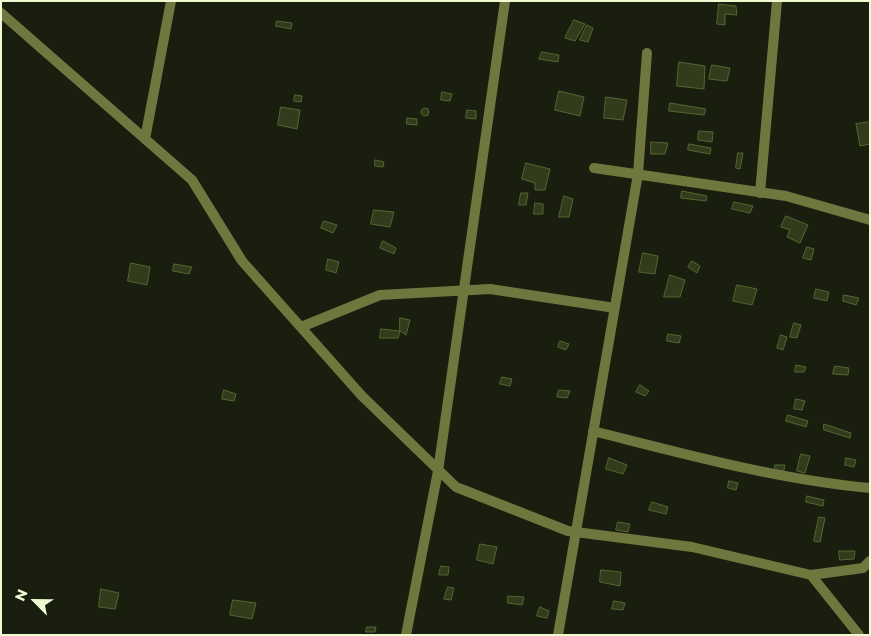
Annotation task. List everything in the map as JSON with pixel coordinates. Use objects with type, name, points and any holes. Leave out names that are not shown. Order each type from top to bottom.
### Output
[{"type":"street","points":[[145,139],[171,1]]},
{"type":"street","points":[[406,635],[438,471],[462,290],[505,1]]},
{"type":"street","points":[[760,192],[777,1]]},
{"type":"street","points":[[1,13],[192,180],[242,261],[362,396],[456,487],[568,531],[692,547],[811,575],[863,568],[870,561]]},
{"type":"street","points":[[558,635],[638,174],[647,53]]},
{"type":"street","points":[[594,168],[786,196],[870,220]]},
{"type":"street","points":[[301,328],[380,295],[490,289],[615,308]]},
{"type":"street","points":[[594,431],[740,468],[818,483],[870,488]]},
{"type":"street","points":[[811,575],[859,635]]},
{"type":"building","points":[[719,4],[736,6],[737,15],[725,14],[725,25],[717,24]]},
{"type":"building","points":[[574,20],[585,24],[575,41],[565,38]]},
{"type":"building","points":[[277,21],[292,23],[291,29],[276,26]]},
{"type":"building","points":[[587,25],[593,28],[588,42],[580,40]]},
{"type":"building","points":[[542,52],[559,55],[558,62],[539,59]]},
{"type":"building","points":[[679,62],[705,66],[704,89],[677,86]]},
{"type":"building","points":[[712,65],[730,68],[727,81],[709,79]]},
{"type":"building","points":[[559,91],[584,97],[580,116],[555,110]]},
{"type":"building","points":[[442,92],[452,94],[450,101],[441,100]]},
{"type":"building","points":[[295,95],[302,96],[301,102],[294,101]]},
{"type":"building","points":[[606,97],[627,100],[623,120],[604,118]]},
{"type":"building","points":[[670,103],[706,109],[704,115],[669,111]]},
{"type":"building","points":[[281,107],[300,110],[297,129],[278,125]]},
{"type":"building","points":[[425,108],[429,112],[425,116],[421,112]]},
{"type":"building","points":[[467,110],[476,111],[476,119],[466,118]]},
{"type":"building","points":[[407,118],[417,119],[417,125],[407,124]]},
{"type":"building","points":[[870,122],[870,144],[860,146],[856,124]]},
{"type":"building","points":[[699,131],[713,132],[712,142],[698,140]]},
{"type":"building","points":[[651,142],[668,143],[665,154],[651,154]]},
{"type":"building","points":[[689,144],[711,148],[710,154],[688,150]]},
{"type":"building","points":[[738,153],[743,153],[740,169],[736,168]]},
{"type":"building","points":[[375,160],[384,162],[383,167],[375,166]]},
{"type":"building","points":[[526,163],[550,169],[545,190],[535,190],[535,183],[522,179]]},
{"type":"building","points":[[682,191],[707,196],[706,201],[681,198]]},
{"type":"building","points":[[521,193],[528,193],[526,205],[519,205]]},
{"type":"building","points":[[564,196],[573,199],[569,217],[559,217]]},
{"type":"building","points":[[734,202],[753,206],[750,213],[732,209]]},
{"type":"building","points":[[535,203],[543,204],[543,214],[534,214]]},
{"type":"building","points":[[374,210],[394,212],[390,227],[371,224]]},
{"type":"building","points":[[786,216],[808,225],[800,243],[787,237],[790,230],[781,227]]},
{"type":"building","points":[[324,221],[337,225],[333,233],[321,228]]},
{"type":"building","points":[[383,241],[396,248],[394,254],[380,248]]},
{"type":"building","points":[[807,247],[814,249],[811,260],[803,258]]},
{"type":"building","points":[[643,253],[658,256],[655,274],[639,272]]},
{"type":"building","points":[[328,259],[339,262],[336,273],[326,270]]},
{"type":"building","points":[[692,261],[700,266],[697,273],[688,267]]},
{"type":"building","points":[[131,263],[150,267],[147,285],[128,281]]},
{"type":"building","points":[[174,264],[192,267],[189,274],[173,271]]},
{"type":"building","points":[[670,275],[685,280],[680,297],[664,297]]},
{"type":"building","points":[[737,285],[757,289],[752,305],[733,301]]},
{"type":"building","points":[[816,289],[829,292],[827,301],[814,298]]},
{"type":"building","points":[[844,295],[859,298],[856,305],[843,301]]},
{"type":"building","points":[[400,318],[410,320],[406,335],[400,331]]},
{"type":"building","points":[[794,323],[801,325],[797,338],[790,337]]},
{"type":"building","points":[[381,329],[400,331],[398,338],[380,338]]},
{"type":"building","points":[[668,334],[681,336],[679,343],[667,341]]},
{"type":"building","points":[[781,335],[787,337],[783,350],[777,348]]},
{"type":"building","points":[[560,341],[569,344],[566,350],[558,347]]},
{"type":"building","points":[[796,365],[806,367],[804,372],[795,372]]},
{"type":"building","points":[[835,366],[849,368],[848,375],[833,374]]},
{"type":"building","points":[[502,377],[512,379],[510,386],[500,384]]},
{"type":"building","points":[[640,385],[649,391],[645,396],[636,392]]},
{"type":"building","points":[[224,390],[236,394],[234,401],[222,399]]},
{"type":"building","points":[[559,390],[570,391],[567,398],[557,397]]},
{"type":"building","points":[[796,399],[805,401],[802,410],[794,409]]},
{"type":"building","points":[[788,415],[808,421],[806,427],[786,421]]},
{"type":"building","points":[[824,424],[851,433],[850,438],[824,430]]},
{"type":"building","points":[[801,454],[810,456],[805,473],[797,471]]},
{"type":"building","points":[[609,458],[627,465],[623,474],[606,469]]},
{"type":"building","points":[[846,458],[856,460],[854,467],[845,465]]},
{"type":"building","points":[[775,465],[785,465],[783,474],[774,474]]},
{"type":"building","points":[[729,481],[738,483],[736,490],[728,488]]},
{"type":"building","points":[[807,496],[824,500],[823,506],[806,502]]},
{"type":"building","points":[[652,502],[668,507],[666,514],[649,510]]},
{"type":"building","points":[[819,517],[825,518],[820,542],[814,541]]},
{"type":"building","points":[[618,522],[630,524],[628,532],[616,530]]},
{"type":"building","points":[[480,544],[497,547],[493,564],[477,560]]},
{"type":"building","points":[[839,551],[855,551],[854,559],[840,560]]},
{"type":"building","points":[[441,566],[449,567],[448,575],[439,575]]},
{"type":"building","points":[[601,570],[621,572],[620,586],[600,582]]},
{"type":"building","points":[[448,587],[454,588],[451,600],[444,599]]},
{"type":"building","points":[[101,589],[119,593],[115,609],[99,607]]},
{"type":"building","points":[[508,596],[524,597],[522,605],[508,603]]},
{"type":"building","points":[[233,600],[256,603],[252,619],[230,615]]},
{"type":"building","points":[[614,601],[625,603],[623,610],[612,609]]},
{"type":"building","points":[[540,607],[549,611],[547,618],[537,616]]},
{"type":"building","points":[[367,627],[376,627],[375,632],[366,632]]}]
